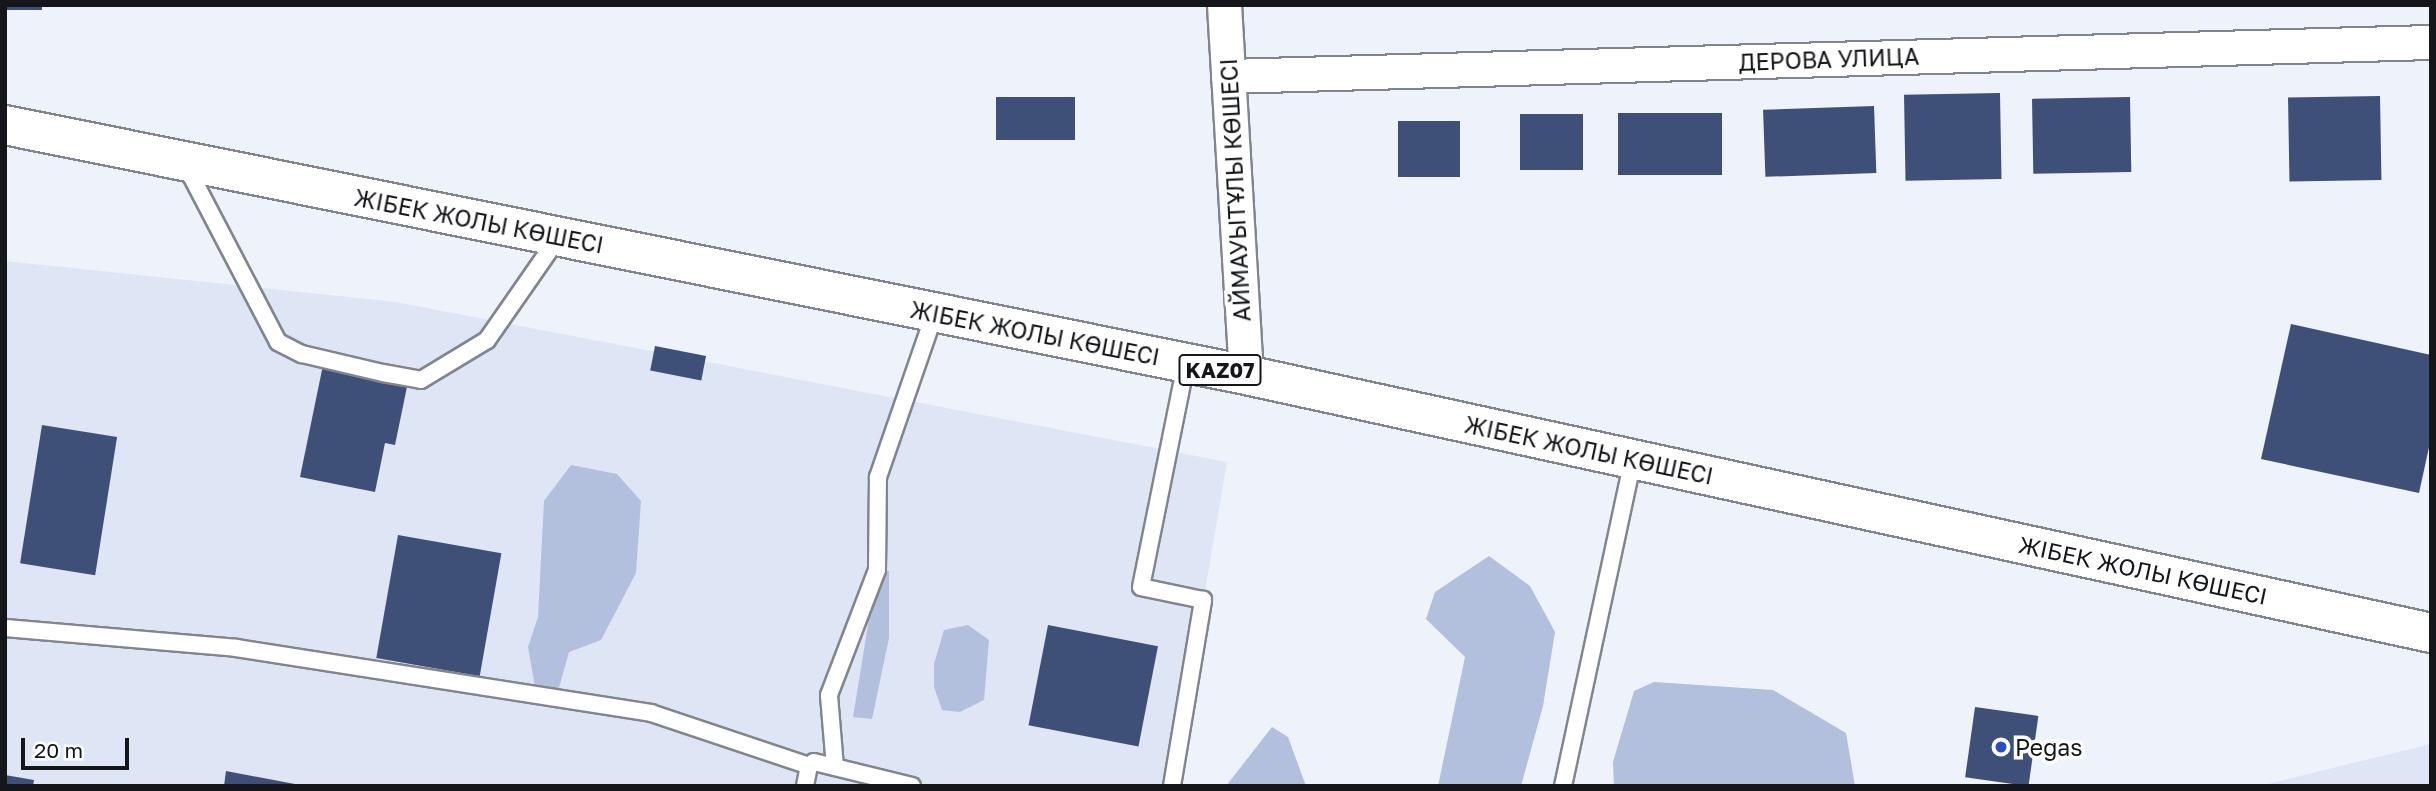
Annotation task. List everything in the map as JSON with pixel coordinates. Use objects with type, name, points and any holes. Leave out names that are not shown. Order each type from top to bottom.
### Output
[{"type":"highway","name":"ЖІБЕК ЖОЛЫ КӨШЕСІ","points":[[5,125],[1246,375],[2431,633]]},
{"type":"street","name":"АЙМАУЫТҰЛЫ КӨШЕСІ","points":[[1224,5],[1246,375]]},
{"type":"street","name":"ДЕРОВА УЛИЦА","points":[[1228,76],[2431,42]]},
{"type":"lane","points":[[184,161],[278,342],[302,354],[359,368],[421,380],[448,366],[487,340],[559,237]]},
{"type":"lane","points":[[835,767],[829,695],[877,569],[878,477],[935,313]]},
{"type":"lane","points":[[1172,786],[1203,600],[1141,587],[1186,363]]},
{"type":"lane","points":[[1563,786],[1633,459]]},
{"type":"lane","points":[[5,628],[236,648],[651,713],[809,766]]},
{"type":"lane","points":[[805,786],[809,766],[814,762],[912,786]]},
{"type":"shaded area","points":[[5,261],[396,302],[1227,462],[1172,786],[5,786]]},
{"type":"shaded area","points":[[571,465],[617,474],[641,501],[636,573],[601,640],[569,652],[558,691],[535,687],[528,647],[538,617],[544,501]]},
{"type":"shaded area","points":[[1489,556],[1530,586],[1555,632],[1543,706],[1521,786],[1438,786],[1465,657],[1426,619],[1435,592]]},
{"type":"shaded area","points":[[877,570],[889,571],[889,638],[872,719],[853,717]]},
{"type":"shaded area","points":[[968,625],[989,640],[984,700],[960,712],[942,710],[934,687],[934,664],[944,630]]},
{"type":"shaded area","points":[[1654,682],[1773,690],[1846,733],[1855,786],[1614,786],[1613,762],[1634,691]]},
{"type":"shaded area","points":[[1272,727],[1288,737],[1306,786],[1226,786]]},
{"type":"shaded area","points":[[2431,744],[2431,786],[2259,786]]},
{"type":"building","points":[[5,5],[42,5],[42,10],[5,10]]},
{"type":"building","points":[[2000,93],[2002,179],[1906,181],[1904,95]]},
{"type":"building","points":[[2380,96],[2381,180],[2289,182],[2288,98]]},
{"type":"building","points":[[996,97],[1075,97],[1075,140],[996,140]]},
{"type":"building","points":[[2130,97],[2131,172],[2033,174],[2032,99]]},
{"type":"building","points":[[1874,106],[1876,173],[1765,177],[1763,110]]},
{"type":"building","points":[[1618,113],[1722,113],[1722,175],[1618,175]]},
{"type":"building","points":[[1520,114],[1583,114],[1583,170],[1520,170]]},
{"type":"building","points":[[1398,121],[1460,121],[1460,177],[1398,177]]},
{"type":"building","points":[[2291,324],[2431,355],[2431,438],[2419,493],[2261,459]]},
{"type":"building","points":[[655,346],[706,356],[701,380],[650,371]]},
{"type":"building","points":[[323,365],[408,382],[395,445],[385,443],[375,492],[300,477]]},
{"type":"building","points":[[42,425],[117,437],[95,575],[20,563]]},
{"type":"building","points":[[398,535],[501,553],[480,676],[376,658]]},
{"type":"building","points":[[1048,625],[1158,646],[1138,746],[1029,725]]},
{"type":"building","name":"Pegas","points":[[1975,707],[2038,716],[2029,786],[1965,777]]},
{"type":"building","points":[[226,771],[295,784],[295,786],[224,786]]},
{"type":"building","points":[[5,775],[34,780],[33,786],[5,786]]},
{"type":"place","name":"Pegas","points":[[2001,747]]}]
